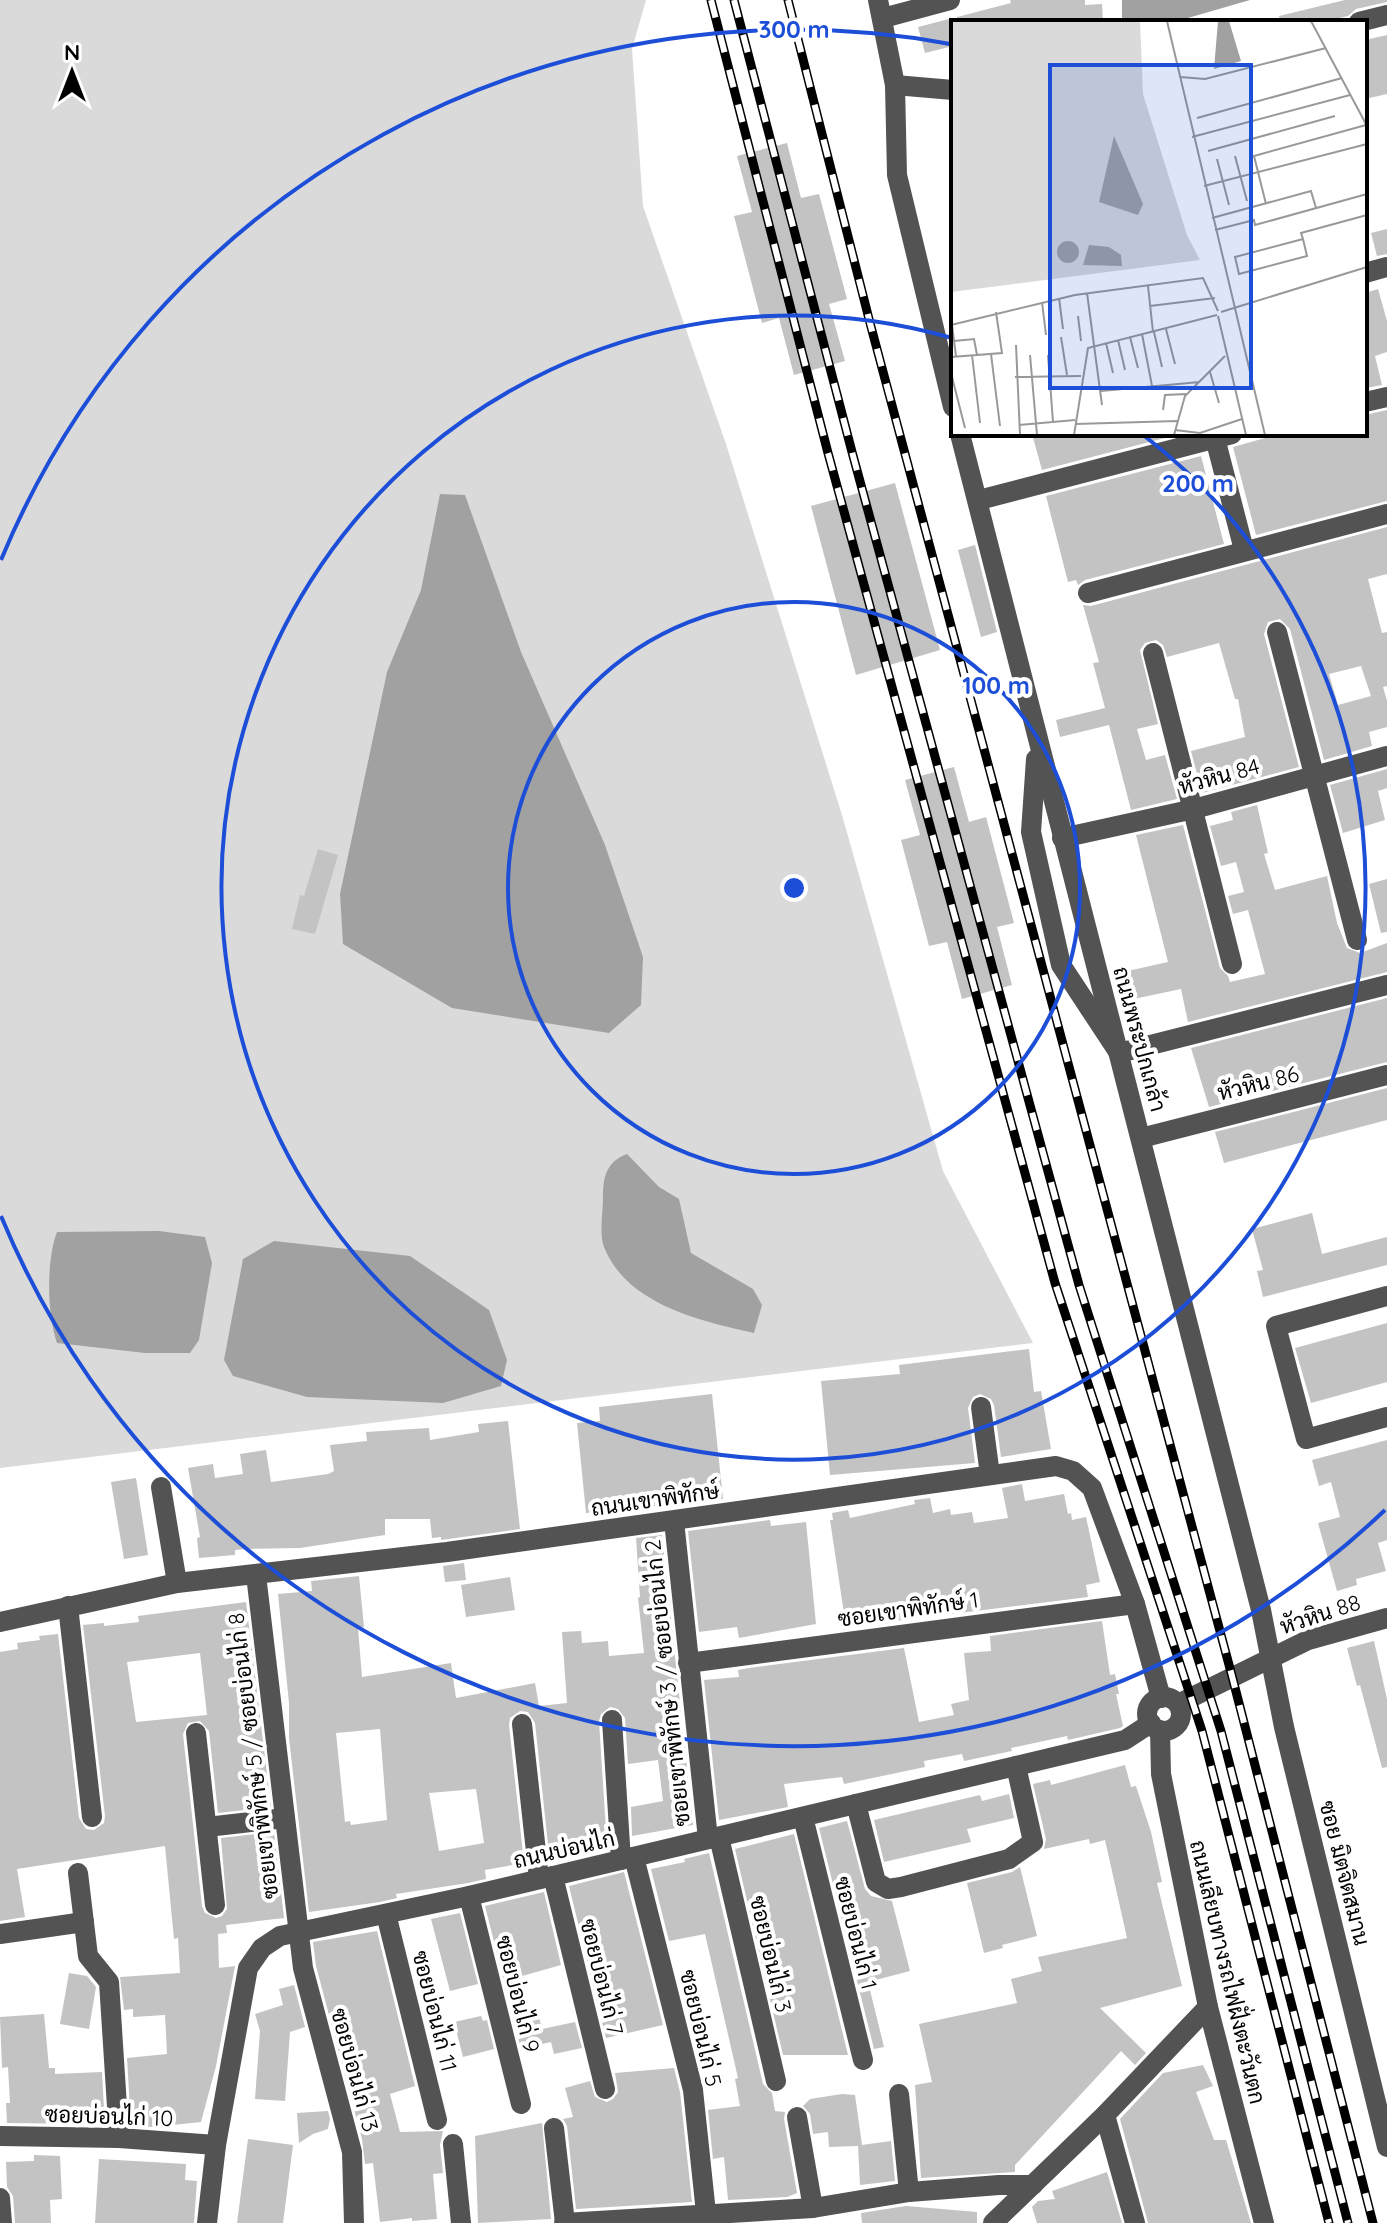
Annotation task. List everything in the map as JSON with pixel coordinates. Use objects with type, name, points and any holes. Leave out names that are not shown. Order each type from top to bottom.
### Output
[{"type":"street","points":[[950,0],[881,9],[895,85],[897,175],[951,399]]},
{"type":"street","points":[[1367,20],[1387,15]]},
{"type":"street","points":[[895,85],[951,90]]},
{"type":"street","points":[[1367,272],[1387,267]]},
{"type":"street","points":[[1367,402],[1387,397]]},
{"type":"street","name":"ถนนพระปกเกล้า","points":[[961,436],[1261,1610],[1268,1658]]},
{"type":"street","points":[[979,500],[1223,436],[1244,550]]},
{"type":"street","points":[[1088,593],[1387,514]]},
{"type":"street","points":[[1277,632],[1357,940]]},
{"type":"street","points":[[1153,653],[1232,964]]},
{"type":"street","points":[[1037,739],[1031,832],[1061,965],[1119,1053],[1387,985]]},
{"type":"street","name":"หัวหิน 84","points":[[1062,838],[1194,809],[1387,756]]},
{"type":"street","name":"หัวหิน 86","points":[[1141,1138],[1387,1075]]},
{"type":"street","points":[[1387,1296],[1276,1326],[1306,1439],[1387,1417]]},
{"type":"street","points":[[981,1407],[990,1475]]},
{"type":"street","name":"ถนนเขาพิทักษ์","points":[[0,1622],[177,1583],[447,1552],[1056,1466],[1073,1471],[1092,1488],[1169,1701]]},
{"type":"street","points":[[161,1487],[177,1583]]},
{"type":"street","name":"ซอยเขาพิทักษ์ 3 / ซอยบ่อนไก่ 2","points":[[674,1521],[688,1663],[714,1838]]},
{"type":"street","name":"ซอยเขาพิทักษ์ 5 / ซอยบ่อนไก่ 8","points":[[256,1575],[298,1931]]},
{"type":"street","name":"ซอยเขาพิทักษ์ 1","points":[[688,1663],[1135,1604]]},
{"type":"street","points":[[68,1606],[92,1817]]},
{"type":"street","name":"หัวหิน 88","points":[[1169,1701],[1308,1640],[1387,1618]]},
{"type":"street","name":"ซอย มิตจิตสมาน","points":[[1268,1658],[1387,2147]]},
{"type":"street","points":[[1169,1701],[1181,1713],[1179,1722],[1172,1728],[1155,1726],[1148,1710],[1152,1702],[1169,1701]]},
{"type":"street","name":"ซอยบ่อนไก่ 5","points":[[612,1720],[628,1858],[693,2090],[706,2213]]},
{"type":"street","name":"ซอยบ่อนไก่ 7","points":[[522,1724],[546,1878],[605,2089]]},
{"type":"street","name":"ถนนบ่อนไก่","points":[[207,2223],[216,2145],[248,1968],[262,1948],[280,1936],[469,1896],[1125,1740],[1155,1726]]},
{"type":"street","name":"ถนนเลียบทางรถไฟฝั่งตะวันตก","points":[[1155,1726],[1161,1774],[1208,2007],[1264,2223]]},
{"type":"street","points":[[196,1733],[215,1905]]},
{"type":"street","points":[[856,1804],[876,1882],[888,1889],[914,1883],[1009,1859],[1033,1842],[1016,1766]]},
{"type":"street","name":"ซอยบ่อนไก่ 1","points":[[803,1817],[863,2060]]},
{"type":"street","points":[[207,1827],[285,1818]]},
{"type":"street","name":"ซอยบ่อนไก่ 3","points":[[714,1838],[776,2081]]},
{"type":"street","points":[[78,1873],[88,1956],[109,1982],[119,2138]]},
{"type":"street","name":"ซอยบ่อนไก่ 9","points":[[469,1896],[521,2104]]},
{"type":"street","name":"ซอยบ่อนไก่ 11","points":[[386,1914],[437,2120]]},
{"type":"street","points":[[0,1934],[84,1922]]},
{"type":"street","name":"ซอยบ่อนไก่ 13","points":[[298,1931],[303,1968],[352,2152],[354,2223]]},
{"type":"street","points":[[995,2222],[1105,2115],[1208,2007]]},
{"type":"street","points":[[899,2094],[909,2192]]},
{"type":"street","points":[[1105,2115],[1135,2223]]},
{"type":"street","points":[[797,2117],[813,2208]]},
{"type":"street","points":[[554,2128],[564,2223],[813,2208],[909,2192],[1033,2185]]},
{"type":"street","name":"ซอยบ่อนไก่ 10","points":[[0,2136],[119,2138],[216,2145]]},
{"type":"street","points":[[453,2144],[461,2223]]},
{"type":"street","points":[[0,2198],[2,2223]]},
{"type":"shaded area","points":[[0,0],[646,0],[632,49],[643,206],[726,444],[842,815],[943,1171],[1033,1343],[0,1468]]},
{"type":"shaded area","points":[[1122,0],[1250,0],[1181,20],[1122,20]]},
{"type":"shaded area","points":[[440,494],[465,495],[521,652],[605,845],[643,957],[641,1005],[609,1033],[452,1008],[343,944],[340,894],[387,672],[421,590]]},
{"type":"shaded area","points":[[627,1154],[659,1187],[679,1199],[691,1253],[753,1289],[762,1305],[754,1333],[711,1323],[668,1307],[648,1297],[615,1267],[604,1247],[602,1236],[604,1183],[610,1166]]},
{"type":"shaded area","points":[[159,1231],[205,1237],[212,1263],[199,1340],[190,1353],[145,1353],[57,1343],[49,1288],[51,1257],[57,1232]]},
{"type":"shaded area","points":[[274,1241],[410,1256],[489,1310],[507,1360],[501,1386],[443,1403],[307,1397],[233,1376],[224,1360],[243,1259]]},
{"type":"building","points":[[1010,0],[1085,0],[1085,5],[1102,4],[1103,20],[957,20],[957,17],[1011,3]]},
{"type":"building","points":[[1345,0],[1387,0],[1331,20],[1280,20],[1279,16]]},
{"type":"building","points":[[953,18],[951,46],[925,53],[918,27]]},
{"type":"building","points":[[1387,35],[1387,94],[1367,99],[1367,40]]},
{"type":"building","points":[[787,143],[801,198],[819,194],[847,299],[829,304],[845,361],[794,375],[779,318],[762,323],[734,216],[752,212],[737,156]]},
{"type":"building","points":[[1387,229],[1387,254],[1377,256],[1371,233]]},
{"type":"building","points":[[1378,289],[1387,321],[1387,352],[1375,356],[1382,385],[1367,388],[1367,292]]},
{"type":"building","points":[[1387,410],[1387,501],[1256,535],[1233,447],[1272,436],[1367,436],[1367,415]]},
{"type":"building","points":[[1033,436],[1172,436],[1042,470]]},
{"type":"building","points":[[1201,456],[1224,544],[1085,580],[1078,585],[1076,580],[1068,582],[1046,496]]},
{"type":"building","points":[[895,483],[940,650],[856,675],[811,506]]},
{"type":"building","points":[[1387,527],[1387,574],[1368,579],[1382,633],[1387,632],[1387,686],[1383,687],[1387,701],[1387,727],[1369,732],[1372,746],[1324,760],[1290,629],[1280,619],[1268,622],[1264,634],[1299,767],[1202,793],[1191,751],[1245,737],[1238,699],[1235,699],[1219,643],[1167,657],[1163,645],[1156,640],[1145,643],[1140,650],[1158,724],[1137,729],[1146,760],[1165,755],[1177,799],[1131,810],[1109,725],[1060,737],[1056,720],[1105,708],[1093,663],[1099,662],[1083,605],[1091,606]],"holes":[[[1361,666],[1371,696],[1338,705],[1329,674]]]},
{"type":"building","points":[[975,545],[997,632],[981,637],[958,550]]},
{"type":"building","points":[[954,767],[969,822],[986,817],[1014,923],[997,927],[1012,985],[962,999],[947,942],[929,946],[901,840],[920,835],[905,780]]},
{"type":"building","points":[[1387,769],[1387,788],[1378,791],[1385,820],[1343,833],[1330,785]]},
{"type":"building","points":[[1257,805],[1268,853],[1264,854],[1275,890],[1327,876],[1337,923],[1347,948],[1360,953],[1387,943],[1387,972],[1188,1022],[1181,989],[1129,1000],[1123,972],[1168,962],[1136,835],[1183,825],[1220,968],[1230,982],[1265,974],[1248,910],[1233,914],[1228,896],[1244,892],[1236,862],[1221,866],[1210,826],[1233,820],[1231,812]]},
{"type":"building","points":[[318,849],[338,855],[315,934],[292,929],[300,895],[304,896]]},
{"type":"building","points":[[1387,879],[1387,932],[1381,933],[1369,884]]},
{"type":"building","points":[[1387,998],[1387,1062],[1209,1107],[1191,1048]]},
{"type":"building","points":[[1387,1088],[1387,1120],[1224,1163],[1215,1132]]},
{"type":"building","points":[[1312,1213],[1322,1254],[1387,1237],[1387,1265],[1263,1297],[1257,1271],[1263,1270],[1252,1229]]},
{"type":"building","points":[[1387,1323],[1387,1382],[1311,1403],[1295,1348]]},
{"type":"building","points":[[1029,1349],[1034,1392],[1041,1391],[1051,1449],[1001,1457],[994,1405],[991,1399],[980,1394],[973,1397],[968,1408],[975,1463],[830,1475],[821,1381],[900,1374],[899,1365]]},
{"type":"building","points":[[712,1394],[723,1499],[586,1513],[577,1423],[600,1421],[599,1407]]},
{"type":"building","points":[[508,1421],[520,1529],[441,1540],[441,1537],[432,1538],[430,1519],[385,1519],[385,1535],[300,1548],[235,1550],[235,1555],[199,1558],[197,1538],[200,1537],[188,1468],[213,1464],[215,1478],[243,1474],[240,1454],[266,1450],[271,1482],[328,1474],[334,1471],[330,1445],[367,1441],[366,1432],[429,1428],[430,1440],[479,1432],[478,1424]]},
{"type":"building","points":[[1387,1440],[1387,1540],[1378,1543],[1386,1571],[1356,1579],[1357,1585],[1337,1591],[1318,1523],[1340,1517],[1331,1482],[1319,1486],[1312,1460]]},
{"type":"building","points":[[136,1478],[148,1555],[124,1559],[111,1482]]},
{"type":"building","points":[[1022,1484],[1025,1501],[1064,1494],[1072,1520],[1086,1517],[1100,1582],[1086,1585],[1088,1597],[846,1627],[830,1520],[833,1520],[832,1513],[848,1510],[850,1518],[930,1498],[933,1513],[950,1509],[951,1515],[972,1512],[974,1523],[1008,1518],[1002,1488]]},
{"type":"building","points":[[770,1520],[771,1526],[806,1522],[816,1624],[739,1638],[737,1627],[699,1632],[688,1531]]},
{"type":"building","points":[[662,1535],[693,1825],[632,1836],[631,1807],[663,1801],[658,1760],[628,1764],[625,1718],[618,1709],[610,1707],[601,1714],[599,1721],[607,1846],[549,1854],[535,1723],[528,1712],[520,1711],[510,1718],[509,1725],[524,1863],[485,1870],[486,1879],[396,1894],[397,1898],[380,1902],[309,1912],[289,1738],[289,1703],[278,1594],[312,1591],[311,1581],[359,1576],[364,1627],[358,1628],[362,1677],[451,1663],[456,1698],[535,1683],[539,1706],[567,1703],[562,1632],[581,1631],[582,1643],[608,1641],[609,1656],[644,1653],[636,1538]],"holes":[[[380,1729],[387,1820],[351,1825],[350,1821],[345,1822],[336,1733]],[[476,1789],[484,1843],[439,1851],[429,1793]]]},
{"type":"building","points":[[464,1563],[466,1580],[445,1582],[443,1566]]},
{"type":"building","points":[[510,1577],[515,1610],[466,1617],[461,1585]]},
{"type":"building","points":[[246,1602],[271,1807],[218,1813],[209,1731],[200,1721],[188,1723],[183,1734],[202,1906],[205,1913],[216,1918],[227,1909],[221,1838],[274,1832],[284,1918],[226,1925],[227,1933],[218,1934],[219,1968],[235,1966],[216,2066],[201,2122],[154,2127],[131,2126],[127,2058],[167,2054],[165,2015],[133,2017],[133,2009],[124,2010],[120,1977],[180,1973],[165,1846],[17,1869],[25,1917],[0,1921],[0,1652],[18,1649],[17,1643],[40,1640],[39,1636],[58,1634],[79,1818],[86,1829],[94,1830],[104,1823],[105,1816],[83,1625],[139,1622],[138,1616]],"holes":[[[200,1653],[207,1715],[136,1722],[127,1662]]]},
{"type":"building","points":[[1102,1621],[1110,1675],[1115,1674],[1119,1694],[1116,1694],[1123,1726],[1120,1728],[1068,1740],[1067,1736],[964,1761],[962,1754],[924,1761],[925,1767],[844,1784],[842,1777],[784,1784],[788,1807],[719,1820],[704,1680],[739,1677],[738,1670],[749,1668],[904,1648],[919,1722],[954,1715],[951,1704],[969,1700],[964,1653],[991,1651],[990,1636]]},
{"type":"building","points":[[1374,1641],[1387,1699],[1387,1767],[1382,1768],[1347,1648]]},
{"type":"building","points":[[1125,1765],[1131,1787],[1136,1786],[1151,1832],[1162,1882],[1157,1883],[1182,1986],[1100,2008],[1146,2053],[1135,2065],[1121,2051],[1015,2165],[1015,2172],[921,2178],[915,2085],[932,2082],[919,2024],[1017,2003],[1011,1979],[1042,1971],[1038,1957],[1127,1938],[1105,1840],[1090,1844],[1089,1839],[1044,1849],[1046,1839],[1033,1784],[1050,1780],[1051,1785]]},
{"type":"building","points":[[1009,1794],[1014,1818],[967,1829],[971,1842],[884,1862],[874,1820],[980,1795],[982,1801]]},
{"type":"building","points":[[847,1821],[865,1889],[871,1896],[892,1901],[910,1971],[868,1982],[884,2047],[874,2049],[819,1828]]},
{"type":"building","points":[[794,1834],[848,2055],[783,2055],[735,1849]]},
{"type":"building","points":[[709,1853],[763,2084],[772,2093],[775,2111],[785,2112],[797,2193],[787,2197],[728,2200],[724,2157],[713,2159],[708,2110],[740,2106],[735,2079],[738,2078],[705,1934],[669,1941],[651,1869]]},
{"type":"building","points":[[1020,1867],[1037,1936],[984,1953],[967,1883],[1012,1872]]},
{"type":"building","points":[[624,1872],[663,2025],[606,2038],[569,1886]]},
{"type":"building","points":[[544,1892],[561,1965],[504,1981],[485,1906]]},
{"type":"building","points":[[460,1913],[478,1984],[450,1991],[431,1919]]},
{"type":"building","points":[[377,1931],[415,2086],[390,2094],[400,2132],[443,2131],[440,2145],[443,2173],[433,2174],[437,2219],[380,2222],[373,2163],[365,2164],[362,2139],[316,1966],[313,1942]]},
{"type":"building","points":[[69,1973],[87,1976],[96,1987],[89,2029],[60,2024]]},
{"type":"building","points":[[294,1985],[305,2027],[290,2032],[285,2101],[255,2099],[260,2031],[255,2014],[283,2005],[279,1989]]},
{"type":"building","points":[[537,2009],[542,2029],[575,2022],[582,2048],[554,2054],[551,2042],[521,2049],[512,2014]]},
{"type":"building","points":[[44,2014],[49,2068],[55,2068],[55,2074],[102,2072],[104,2109],[85,2110],[85,2124],[7,2123],[6,2103],[10,2103],[8,2067],[2,2068],[0,2017]]},
{"type":"building","points":[[481,2016],[483,2021],[487,2020],[494,2049],[463,2057],[454,2022]]},
{"type":"building","points":[[1203,2065],[1213,2086],[1196,2092],[1214,2140],[1226,2140],[1251,2223],[1148,2223],[1120,2119],[1163,2073]]},
{"type":"building","points":[[674,2068],[680,2092],[692,2202],[576,2209],[567,2126],[563,2119],[573,2117],[565,2088],[590,2081],[595,2097],[607,2102],[618,2092],[615,2073]]},
{"type":"building","points":[[855,2095],[862,2145],[891,2141],[895,2181],[860,2185],[858,2146],[829,2147],[828,2132],[813,2134],[810,2114],[803,2106],[810,2099]]},
{"type":"building","points":[[328,2111],[328,2129],[299,2143],[297,2113]]},
{"type":"building","points":[[542,2123],[551,2219],[478,2223],[475,2136]]},
{"type":"building","points":[[248,2139],[293,2145],[283,2223],[237,2223]]},
{"type":"building","points":[[34,2155],[60,2156],[62,2199],[50,2200],[51,2223],[15,2223],[13,2196],[7,2187],[6,2162],[34,2161]]},
{"type":"building","points":[[99,2159],[186,2164],[185,2180],[197,2181],[194,2223],[95,2223]]},
{"type":"building","points":[[1107,2172],[1122,2223],[1037,2223],[1032,2207],[1038,2201],[1055,2199],[1052,2191]]},
{"type":"building","points":[[906,2206],[977,2212],[977,2223],[862,2223],[861,2213]]},
{"type":"railway","points":[[711,0],[828,453],[1055,1283],[1202,1731],[1329,2223]]},
{"type":"railway","points":[[734,0],[852,452],[1079,1285],[1221,1731],[1348,2223]]},
{"type":"railway","points":[[788,0],[870,323],[1232,1676],[1373,2223]]}]
